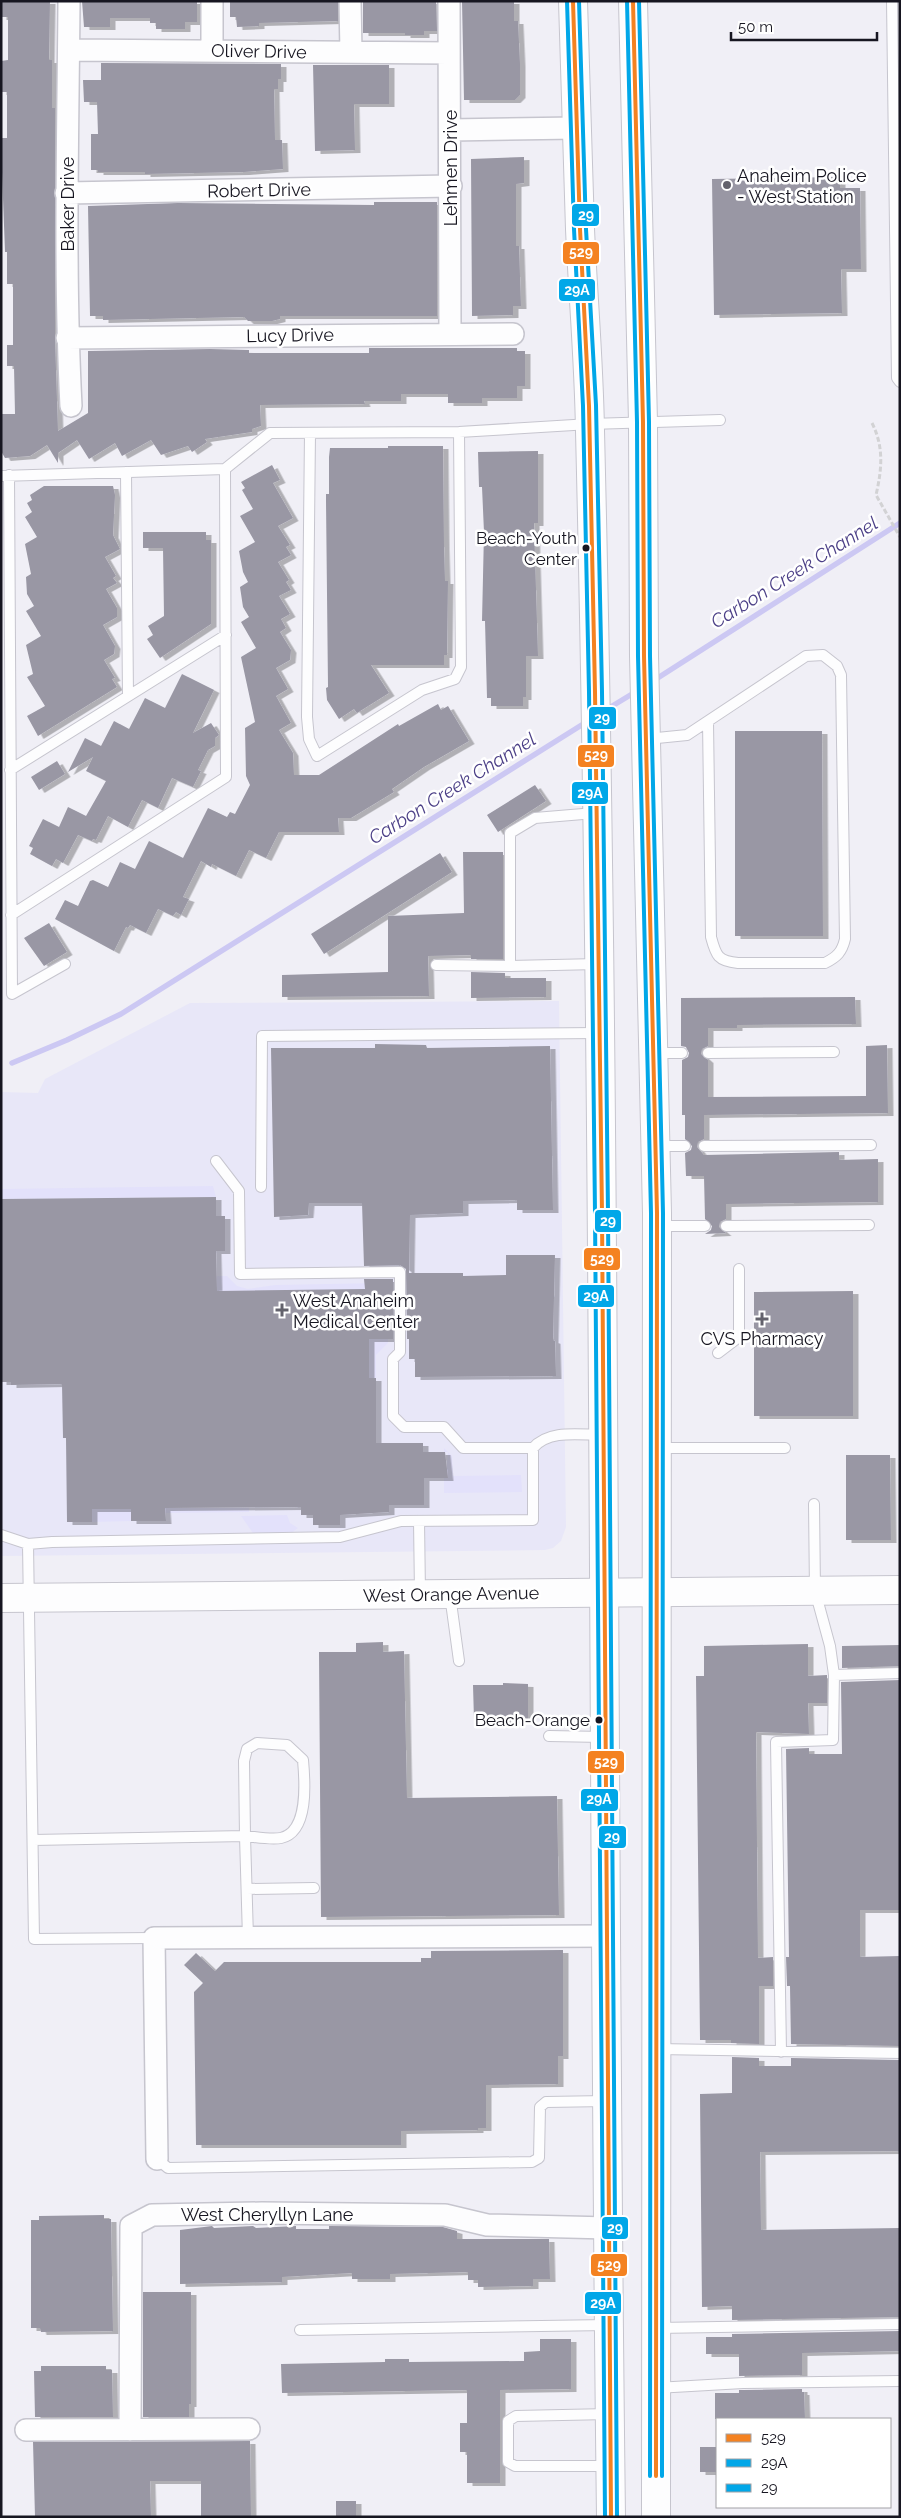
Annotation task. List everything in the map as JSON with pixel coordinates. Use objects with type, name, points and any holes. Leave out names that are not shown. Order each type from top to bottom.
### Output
[{"type":"main road","points":[[573,1],[576,128],[590,424],[594,674],[604,1435],[606,2101],[611,2517]]},
{"type":"main road","points":[[633,1],[643,422],[644,656],[657,1226],[656,2517]]},
{"type":"main road","name":"West Orange Avenue","points":[[1,1598],[900,1590]]},
{"type":"street","name":"Baker Drive","points":[[69,1],[66,193],[67,338],[70,406]]},
{"type":"street","points":[[212,1],[212,50]]},
{"type":"street","points":[[350,1],[351,52]]},
{"type":"street","name":"Lehmen Drive","points":[[449,1],[450,334]]},
{"type":"street","name":"Oliver Drive","points":[[69,50],[449,53]]},
{"type":"street","points":[[450,130],[576,128]]},
{"type":"street","name":"Robert Drive","points":[[66,193],[451,186]]},
{"type":"street","name":"Lucy Drive","points":[[67,338],[513,334]]},
{"type":"street","points":[[157,2159],[154,1938],[605,1936]]},
{"type":"street","name":"West Cheryllyn Lane","points":[[130,2430],[131,2226],[152,2215],[262,2213],[446,2215],[487,2225],[608,2228]]},
{"type":"street","points":[[26,2430],[249,2429]]},
{"type":"lane","points":[[892,1],[897,378],[900,382]]},
{"type":"lane","points":[[65,964],[12,994],[5,475],[225,469],[270,433],[459,432],[590,424],[720,420]]},
{"type":"lane","points":[[310,433],[307,717],[309,739],[317,756],[422,690],[456,679],[461,667],[459,432]]},
{"type":"lane","points":[[11,915],[226,777],[225,469]]},
{"type":"lane","points":[[126,472],[128,696]]},
{"type":"lane","points":[[10,770],[226,635]]},
{"type":"lane","points":[[646,726],[688,735],[806,656],[823,655],[838,666],[841,675],[845,939],[843,948],[836,958],[825,963],[738,963],[724,961],[715,953],[711,937],[708,722]]},
{"type":"lane","points":[[510,966],[510,834],[534,818],[596,813]]},
{"type":"lane","points":[[436,965],[598,964]]},
{"type":"lane","points":[[261,1187],[262,1036],[599,1033]]},
{"type":"lane","points":[[708,1053],[834,1052]]},
{"type":"lane","points":[[653,1053],[682,1053]]},
{"type":"lane","points":[[704,1146],[871,1145]]},
{"type":"lane","points":[[655,1146],[685,1146]]},
{"type":"lane","points":[[216,1161],[239,1191],[240,1274],[400,1272],[400,1352],[393,1359],[394,1416],[404,1427],[444,1427],[463,1448],[533,1448],[546,1437],[555,1435],[604,1435]]},
{"type":"lane","points":[[726,1226],[869,1225]]},
{"type":"lane","points":[[657,1226],[705,1226]]},
{"type":"lane","points":[[718,1353],[739,1337],[739,1269]]},
{"type":"lane","points":[[1,1535],[28,1544],[340,1537],[400,1522],[533,1520],[533,1448]]},
{"type":"lane","points":[[656,1448],[786,1448]]},
{"type":"lane","points":[[781,2052],[776,1742],[833,1740],[834,1674],[830,1646],[815,1591],[814,1504]]},
{"type":"lane","points":[[420,1521],[420,1595]]},
{"type":"lane","points":[[28,1544],[34,1939],[154,1938]]},
{"type":"lane","points":[[450,1594],[459,1661]]},
{"type":"lane","points":[[834,1674],[900,1673]]},
{"type":"lane","points":[[549,1736],[606,1737]]},
{"type":"lane","points":[[33,1840],[245,1836],[282,1838],[294,1829],[302,1818],[303,1760],[287,1745],[257,1743],[247,1750],[244,1761],[245,1836],[248,1938]]},
{"type":"lane","points":[[247,1889],[314,1888]]},
{"type":"lane","points":[[656,2049],[900,2053]]},
{"type":"lane","points":[[157,2159],[168,2168],[532,2162],[539,2158],[540,2107],[546,2102],[606,2101]]},
{"type":"lane","points":[[300,2330],[609,2324]]},
{"type":"lane","points":[[656,2328],[900,2324]]},
{"type":"lane","points":[[655,2388],[781,2382],[900,2381]]},
{"type":"lane","points":[[610,2414],[516,2416],[508,2420],[508,2462],[515,2466],[611,2466]]},
{"type":"path","points":[[872,423],[881,447],[882,462],[876,494],[900,537]]},
{"type":"shaded area","name":"West Anaheim Medical Center","points":[[559,1001],[566,1527],[561,1541],[553,1548],[545,1550],[1,1556],[1,1092],[38,1093],[45,1079],[190,1003]]},
{"type":"shaded area","points":[[213,1186],[216,1197],[1,1199],[1,1189]]},
{"type":"shaded area","points":[[227,1276],[237,1286],[248,1289],[275,1285],[383,1283],[388,1309],[125,1292],[160,1277]]},
{"type":"shaded area","points":[[386,1315],[388,1315],[388,1343],[376,1355],[376,1378],[369,1378],[369,1339],[386,1339]]},
{"type":"shaded area","points":[[448,1452],[452,1456],[453,1476],[521,1475],[522,1492],[444,1493],[444,1478],[448,1477],[446,1475]]},
{"type":"shaded area","points":[[165,1508],[249,1508],[249,1512],[165,1513]]},
{"type":"shaded area","points":[[92,1509],[131,1509],[131,1521],[92,1522]]},
{"type":"shaded area","points":[[287,1515],[290,1523],[298,1528],[291,1533],[253,1533],[241,1516]]},
{"type":"building","points":[[1,1],[50,1],[49,60],[52,60],[52,108],[55,108],[55,339],[58,431],[88,413],[88,351],[210,349],[249,350],[249,353],[369,353],[369,348],[517,348],[517,351],[525,351],[525,386],[517,386],[517,398],[482,398],[482,403],[448,403],[448,394],[401,394],[401,401],[364,401],[365,404],[260,405],[261,426],[252,429],[252,432],[205,439],[207,442],[192,452],[188,446],[161,455],[151,440],[122,456],[115,443],[89,459],[77,440],[58,453],[58,463],[47,445],[30,456],[5,458],[1,451],[1,414],[15,414],[14,366],[7,366],[7,345],[13,345],[13,284],[7,284],[2,172],[2,138],[7,138],[7,92],[1,92],[1,61],[8,60],[8,17],[1,17]]},
{"type":"building","points":[[82,1],[197,1],[197,22],[185,22],[185,29],[156,29],[156,23],[150,23],[150,18],[110,18],[110,27],[84,27]]},
{"type":"building","points":[[230,1],[338,1],[338,21],[259,23],[259,26],[237,27],[236,17],[230,17]]},
{"type":"building","points":[[363,1],[436,1],[437,31],[424,31],[424,35],[363,33]]},
{"type":"building","points":[[462,1],[514,1],[514,21],[518,21],[520,64],[520,95],[515,100],[464,100]]},
{"type":"building","points":[[101,63],[281,64],[281,79],[278,79],[278,89],[274,89],[275,140],[282,140],[283,169],[244,172],[145,174],[145,172],[98,172],[98,170],[91,170],[91,134],[98,134],[97,102],[84,102],[83,80],[101,80]]},
{"type":"building","points":[[313,65],[389,65],[389,104],[354,104],[355,150],[315,151]]},
{"type":"building","points":[[524,157],[524,183],[516,184],[516,246],[519,246],[521,306],[513,306],[513,315],[472,316],[471,159]]},
{"type":"building","points":[[840,177],[840,188],[860,188],[861,269],[841,269],[842,313],[714,315],[712,179]]},
{"type":"building","points":[[374,202],[437,202],[437,316],[280,316],[280,319],[272,321],[248,321],[244,317],[103,320],[103,316],[90,316],[88,206],[178,203],[374,205]]},
{"type":"building","points":[[388,446],[443,446],[445,581],[448,581],[447,655],[444,655],[444,665],[371,665],[389,693],[357,713],[354,709],[339,719],[327,700],[326,688],[328,687],[326,494],[329,494],[330,448],[388,448]]},
{"type":"building","points":[[538,451],[538,523],[534,523],[538,656],[526,656],[526,697],[523,697],[523,706],[491,706],[491,698],[487,698],[485,621],[482,621],[484,532],[482,487],[479,487],[478,452]]},
{"type":"building","points":[[272,465],[280,480],[273,483],[293,518],[278,526],[290,545],[286,547],[291,555],[278,562],[289,580],[286,582],[291,590],[279,596],[290,614],[281,619],[286,628],[280,632],[291,650],[290,660],[276,668],[288,689],[276,696],[291,723],[279,730],[293,753],[294,775],[319,775],[398,724],[399,726],[438,704],[441,710],[448,706],[469,741],[424,767],[392,789],[394,792],[351,818],[338,818],[339,832],[279,832],[266,858],[249,850],[236,876],[212,864],[211,867],[201,861],[183,897],[189,899],[181,915],[176,912],[173,916],[158,909],[146,933],[130,925],[128,928],[126,927],[114,951],[55,919],[65,900],[78,906],[90,881],[93,880],[108,887],[120,862],[135,869],[149,841],[183,858],[208,808],[227,817],[230,812],[235,814],[250,785],[246,776],[245,728],[255,722],[241,657],[256,648],[241,622],[249,617],[243,607],[240,587],[248,582],[243,572],[239,551],[255,542],[240,516],[253,509],[242,490],[245,488],[241,482]]},
{"type":"building","points":[[44,486],[113,486],[115,495],[113,535],[120,549],[105,557],[116,576],[113,578],[117,583],[106,589],[117,608],[117,617],[103,625],[115,646],[114,654],[104,660],[115,678],[112,679],[117,687],[38,736],[27,716],[45,706],[27,677],[33,674],[26,645],[41,636],[26,611],[34,606],[27,594],[26,577],[31,574],[25,544],[37,537],[25,517],[32,512],[27,503],[32,500],[30,495]]},
{"type":"building","points":[[143,532],[206,532],[206,540],[211,540],[211,624],[160,658],[147,639],[153,635],[148,626],[164,616],[163,548],[143,548]]},
{"type":"building","points":[[182,674],[214,690],[193,733],[211,723],[219,735],[215,738],[215,746],[208,750],[198,770],[201,771],[193,787],[172,778],[158,808],[142,800],[128,827],[108,816],[96,840],[93,839],[92,841],[78,835],[63,863],[56,859],[52,866],[30,854],[33,848],[29,846],[43,819],[59,827],[68,807],[86,816],[106,781],[86,771],[93,757],[68,772],[85,738],[101,746],[114,721],[129,729],[145,698],[165,708]]},
{"type":"building","points":[[735,731],[822,731],[823,936],[735,936]]},
{"type":"building","points":[[57,761],[65,774],[39,790],[31,777]]},
{"type":"building","points":[[535,785],[546,801],[498,832],[487,815]]},
{"type":"building","points":[[463,852],[503,852],[503,959],[471,959],[471,955],[428,956],[429,996],[282,997],[282,975],[388,972],[388,916],[464,913]]},
{"type":"building","points":[[440,853],[452,872],[324,954],[311,934]]},
{"type":"building","points":[[49,923],[67,952],[44,966],[24,938]]},
{"type":"building","points":[[471,972],[505,973],[505,978],[546,978],[546,997],[471,998]]},
{"type":"building","points":[[855,997],[856,1024],[737,1025],[737,1028],[708,1028],[708,1046],[702,1049],[701,1054],[708,1060],[708,1097],[866,1096],[866,1046],[887,1045],[888,1113],[704,1115],[704,1139],[698,1142],[697,1147],[704,1155],[839,1152],[839,1160],[878,1159],[878,1202],[726,1204],[726,1219],[720,1222],[719,1227],[726,1233],[705,1234],[711,1230],[712,1226],[705,1219],[704,1176],[686,1176],[685,1153],[691,1150],[692,1146],[685,1139],[685,1115],[682,1115],[682,1060],[688,1057],[689,1053],[686,1047],[681,1046],[681,998]]},
{"type":"building","points":[[375,1044],[426,1045],[427,1048],[550,1046],[553,1210],[517,1210],[517,1200],[463,1201],[463,1213],[410,1215],[409,1273],[463,1273],[463,1276],[506,1275],[506,1255],[555,1255],[553,1340],[555,1341],[556,1376],[415,1377],[415,1359],[409,1359],[409,1339],[407,1339],[406,1269],[400,1265],[364,1266],[362,1203],[309,1203],[308,1215],[274,1217],[271,1048],[375,1048]]},
{"type":"building","points":[[216,1197],[216,1216],[225,1216],[225,1251],[216,1251],[217,1291],[365,1289],[364,1279],[393,1279],[393,1339],[369,1339],[369,1378],[376,1378],[376,1443],[423,1443],[423,1452],[445,1452],[448,1478],[424,1478],[424,1505],[389,1505],[389,1512],[340,1515],[340,1525],[313,1525],[313,1515],[301,1515],[301,1507],[165,1508],[166,1521],[131,1521],[131,1509],[92,1509],[92,1522],[67,1522],[66,1438],[63,1438],[62,1384],[11,1385],[11,1382],[1,1382],[1,1199]]},
{"type":"building","name":"CVS Pharmacy","points":[[853,1291],[853,1416],[754,1416],[754,1292]]},
{"type":"building","points":[[846,1455],[890,1455],[891,1540],[846,1540]]},
{"type":"building","points":[[383,1642],[383,1652],[404,1651],[407,1798],[557,1796],[559,1915],[321,1917],[319,1652],[356,1652],[356,1643]]},
{"type":"building","points":[[808,1644],[808,1676],[827,1675],[827,1703],[808,1703],[809,1734],[756,1732],[758,1958],[773,1957],[773,1986],[759,1986],[759,2044],[731,2043],[731,2040],[700,2040],[696,1676],[704,1676],[704,1646]]},
{"type":"building","points":[[900,1645],[900,1666],[842,1668],[842,1646]]},
{"type":"building","points":[[900,1680],[900,1910],[860,1910],[860,1957],[900,1956],[900,2046],[791,2044],[790,1986],[787,1986],[786,1957],[789,1957],[786,1749],[809,1748],[809,1754],[842,1754],[841,1682]]},
{"type":"building","points":[[503,1683],[528,1684],[528,1721],[474,1720],[473,1685],[503,1685]]},
{"type":"building","points":[[563,1950],[563,2056],[558,2056],[558,2084],[486,2085],[486,2128],[478,2128],[478,2130],[401,2131],[401,2145],[196,2145],[194,1992],[203,1983],[184,1965],[196,1953],[215,1971],[224,1962],[421,1962],[421,1958],[431,1958],[431,1951]]},
{"type":"building","points":[[732,2057],[759,2058],[759,2066],[791,2066],[791,2058],[900,2060],[900,2151],[760,2152],[761,2230],[900,2228],[900,2317],[732,2320],[732,2306],[702,2307],[700,2094],[732,2093]]},
{"type":"building","points":[[104,2215],[104,2219],[111,2219],[113,2331],[41,2332],[40,2328],[31,2328],[31,2220],[39,2220],[39,2216]]},
{"type":"building","points":[[212,2226],[214,2228],[253,2226],[256,2228],[296,2226],[296,2229],[329,2229],[329,2226],[443,2227],[457,2231],[457,2239],[549,2239],[550,2279],[533,2279],[533,2286],[478,2287],[478,2280],[468,2280],[468,2272],[390,2274],[390,2279],[352,2279],[352,2273],[282,2277],[282,2282],[180,2284],[180,2230]]},
{"type":"building","points":[[143,2292],[191,2292],[191,2404],[189,2404],[189,2417],[143,2417]]},
{"type":"building","points":[[900,2331],[900,2351],[802,2353],[802,2375],[739,2376],[739,2354],[706,2354],[706,2337],[732,2337],[732,2334]]},
{"type":"building","points":[[540,2339],[571,2339],[571,2389],[500,2390],[500,2483],[467,2483],[467,2452],[460,2452],[460,2423],[467,2423],[467,2390],[282,2393],[281,2364],[385,2362],[385,2359],[409,2359],[409,2362],[524,2361],[524,2352],[540,2351]]},
{"type":"building","points":[[41,2366],[106,2366],[106,2370],[112,2370],[113,2417],[35,2417],[34,2371],[41,2371]]},
{"type":"building","points":[[802,2389],[802,2392],[804,2392],[805,2418],[715,2419],[715,2393],[739,2393],[739,2390]]},
{"type":"building","points":[[250,2441],[251,2517],[201,2517],[201,2481],[150,2481],[151,2517],[35,2517],[33,2442]]},
{"type":"building","points":[[700,2447],[716,2447],[716,2472],[700,2472]]},
{"type":"building","points":[[336,2501],[356,2501],[356,2517],[336,2517]]},
{"type":"waterway","name":"Carbon Creek Channel","points":[[653,681],[900,523]]},
{"type":"waterway","name":"Carbon Creek Channel","points":[[604,711],[637,691]]},
{"type":"waterway","name":"Carbon Creek Channel","points":[[12,1063],[67,1040],[121,1014],[588,721]]},
{"type":"transit line","name":"29A","points":[[567,1],[574,229],[583,406],[589,692],[605,2517]]},
{"type":"transit line","name":"529","points":[[573,1],[580,229],[589,406],[595,692],[602,1213],[611,2517]]},
{"type":"transit line","name":"29","points":[[579,1],[586,229],[596,405],[602,692],[608,1213],[617,2517]]},
{"type":"transit line","name":"29A","points":[[627,1],[637,422],[638,656],[651,1213],[650,2476]]},
{"type":"transit line","name":"529","points":[[633,1],[643,422],[644,656],[657,1213],[656,2476]]},
{"type":"transit line","name":"29","points":[[639,1],[649,422],[650,656],[663,1213],[662,2476]]},
{"type":"place","name":"Anaheim Police - West Station","points":[[727,185]]},
{"type":"place","name":"Beach-Youth Center","points":[[586,548]]},
{"type":"place","name":"West Anaheim Medical Center","points":[[282,1310]]},
{"type":"place","name":"CVS Pharmacy","points":[[762,1319]]},
{"type":"place","name":"Beach-Orange","points":[[599,1720]]}]
